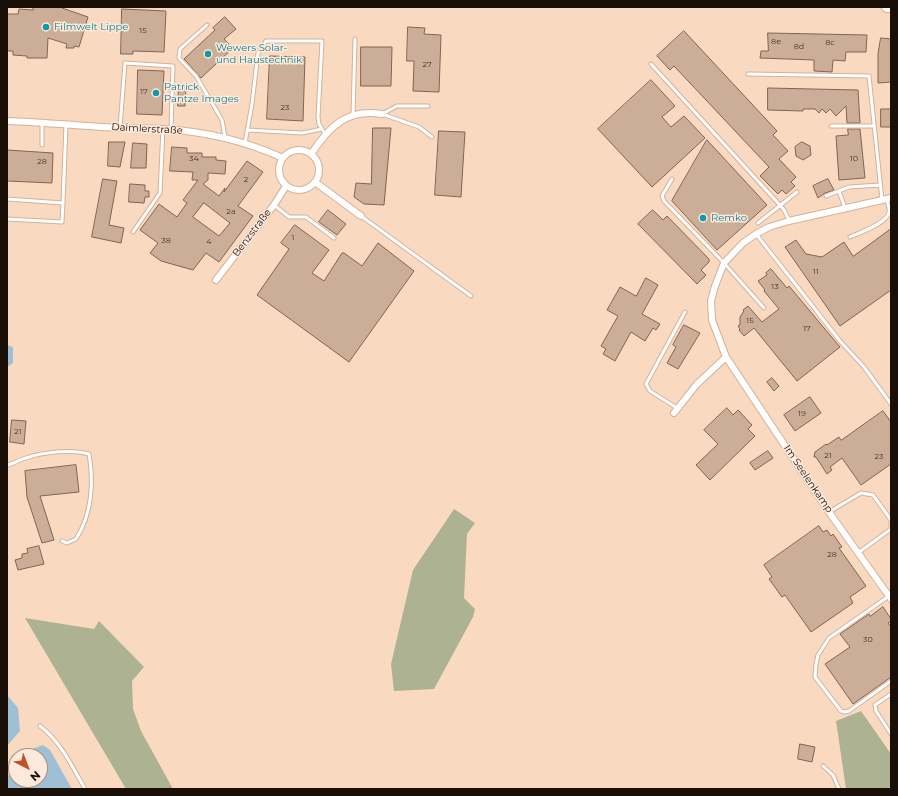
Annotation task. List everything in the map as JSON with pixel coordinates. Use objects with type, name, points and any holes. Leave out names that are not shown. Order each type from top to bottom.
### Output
[{"type":"street","points":[[311,154],[323,131],[359,112],[382,114]]},
{"type":"street","name":"Daimlerstraße","points":[[7,121],[171,129],[225,137],[263,149],[283,158]]},
{"type":"street","points":[[293,151],[306,151],[311,154],[319,164],[320,170],[315,182],[311,187],[305,190],[292,189],[286,186],[280,175],[279,169],[283,158],[293,151]]},
{"type":"street","points":[[315,182],[360,216]]},
{"type":"street","name":"Benzstraße","points":[[216,280],[274,205],[286,186]]},
{"type":"street","name":"Im Seelenkamp","points":[[886,199],[789,221],[756,234],[743,243],[724,263],[711,301],[712,320],[726,357],[829,512],[890,598]]},
{"type":"street","points":[[676,410],[697,384],[726,357]]},
{"type":"lane","points":[[207,25],[180,49],[179,58],[196,76],[222,120],[225,137]]},
{"type":"lane","points":[[353,115],[355,39]]},
{"type":"lane","points":[[245,143],[258,53],[266,40],[322,42],[318,117],[323,131],[302,133],[247,130]]},
{"type":"lane","points":[[120,127],[125,62],[172,66],[171,129]]},
{"type":"lane","points":[[652,64],[780,205],[789,221]]},
{"type":"lane","points":[[748,74],[869,76],[880,185],[890,213],[881,222],[850,237]]},
{"type":"lane","points":[[382,114],[397,106],[428,106]]},
{"type":"lane","points":[[382,114],[419,127],[432,137]]},
{"type":"lane","points":[[42,122],[42,144]]},
{"type":"lane","points":[[7,220],[62,222],[66,124]]},
{"type":"lane","points":[[831,126],[874,126]]},
{"type":"lane","points":[[133,232],[160,193],[163,129]]},
{"type":"lane","points":[[672,179],[662,196],[664,201],[724,263],[764,308]]},
{"type":"lane","points":[[826,196],[849,187],[880,185]]},
{"type":"lane","points":[[839,191],[845,208]]},
{"type":"lane","points":[[758,223],[796,192]]},
{"type":"lane","points":[[7,199],[63,203]]},
{"type":"lane","points":[[274,205],[289,217],[306,217],[334,238]]},
{"type":"lane","points":[[360,216],[471,296]]},
{"type":"lane","points":[[756,234],[840,341],[864,367],[891,404]]},
{"type":"lane","points":[[676,410],[650,390],[646,384],[685,312]]},
{"type":"lane","points":[[8,465],[27,458],[53,453],[81,452],[89,454],[91,467],[91,496],[85,523],[76,539],[67,543],[62,541]]},
{"type":"lane","points":[[829,512],[861,493],[874,496],[891,520],[891,529],[858,553]]},
{"type":"lane","points":[[890,598],[829,638],[818,655],[815,677],[841,711],[845,712],[849,711],[891,681]]},
{"type":"lane","points":[[891,694],[875,706],[876,711],[891,734]]},
{"type":"lane","points":[[40,726],[60,744],[85,789]]},
{"type":"lane","points":[[823,766],[833,775],[839,789]]},
{"type":"green space","points":[[454,509],[475,523],[467,534],[464,598],[475,609],[473,617],[434,689],[394,691],[391,664],[413,570]]},
{"type":"green space","points":[[25,618],[94,629],[99,621],[144,667],[132,681],[133,709],[141,731],[173,789],[126,789]]},
{"type":"green space","points":[[861,711],[891,754],[891,789],[846,789],[836,721]]},
{"type":"water","points":[[7,345],[13,347],[13,363],[9,366],[7,366]]},
{"type":"water","points":[[7,695],[18,708],[20,731],[7,746]]},
{"type":"water","points":[[43,745],[47,748],[35,748]]},
{"type":"water","points":[[48,749],[72,789],[7,789],[8,776],[8,788],[48,788]]},
{"type":"building","name":"Filmwelt Lippe","points":[[33,7],[62,7],[88,17],[79,47],[74,46],[74,48],[66,48],[67,44],[48,38],[47,58],[27,58],[27,56],[13,55],[13,51],[7,51],[7,14],[18,14],[19,9],[33,10]]},
{"type":"building","points":[[122,9],[166,11],[164,52],[133,51],[133,54],[121,54]]},
{"type":"building","name":"Wewers Solar- und Haustechnik","points":[[225,17],[236,29],[224,39],[233,48],[201,78],[184,59],[215,30],[213,28]]},
{"type":"building","points":[[408,27],[425,28],[424,34],[441,35],[439,92],[413,91],[414,61],[407,61]]},
{"type":"building","points":[[684,31],[777,131],[773,135],[788,151],[779,159],[796,177],[791,182],[795,186],[786,194],[782,190],[778,194],[760,176],[769,167],[674,66],[670,70],[657,56]]},
{"type":"building","points":[[768,33],[867,35],[866,52],[846,52],[845,61],[833,60],[832,72],[814,71],[814,60],[760,58],[761,51],[768,51]]},
{"type":"building","points":[[881,38],[891,39],[891,82],[878,83],[878,54]]},
{"type":"building","points":[[361,47],[392,47],[391,86],[361,86]]},
{"type":"building","points":[[270,56],[305,57],[303,121],[267,119]]},
{"type":"building","points":[[138,70],[164,71],[162,115],[137,114]]},
{"type":"building","points":[[651,80],[675,106],[662,117],[671,127],[684,116],[705,138],[652,187],[598,129]]},
{"type":"building","points":[[179,87],[186,87],[185,106],[178,106]]},
{"type":"building","points":[[768,88],[858,90],[860,123],[847,123],[846,106],[836,116],[830,109],[826,113],[822,109],[819,113],[815,109],[803,109],[803,111],[768,110]]},
{"type":"building","points":[[881,109],[891,109],[891,127],[881,127]]},
{"type":"building","points":[[373,128],[391,128],[384,205],[364,204],[354,197],[356,183],[371,184]]},
{"type":"building","points":[[848,129],[860,129],[865,178],[839,180],[836,136],[848,135]]},
{"type":"building","points":[[439,131],[465,132],[461,197],[435,195]]},
{"type":"building","points":[[707,140],[767,205],[717,250],[672,201]]},
{"type":"building","points":[[109,142],[125,142],[120,167],[108,166]]},
{"type":"building","points":[[802,142],[810,146],[811,155],[803,160],[796,156],[795,147]]},
{"type":"building","points":[[133,143],[147,144],[146,168],[131,168]]},
{"type":"building","points":[[172,147],[187,148],[187,153],[202,153],[202,157],[216,157],[216,160],[226,161],[225,174],[208,173],[208,180],[203,184],[219,196],[225,188],[224,192],[247,161],[263,172],[238,206],[253,216],[219,262],[206,253],[193,270],[161,261],[150,253],[158,243],[140,230],[159,204],[177,217],[187,203],[183,200],[198,180],[192,180],[193,172],[170,171]],"holes":[[[204,203],[230,223],[219,236],[193,217]]]},
{"type":"building","points":[[7,150],[53,153],[52,183],[7,181]]},
{"type":"building","points":[[103,179],[117,181],[109,225],[124,228],[121,243],[92,237]]},
{"type":"building","points":[[828,179],[834,190],[825,193],[818,198],[813,186]]},
{"type":"building","points":[[130,184],[145,185],[145,191],[149,191],[149,197],[145,197],[144,203],[129,202]]},
{"type":"building","points":[[328,210],[346,224],[337,235],[319,222]]},
{"type":"building","points":[[653,210],[663,220],[667,216],[709,259],[709,262],[701,270],[706,275],[697,284],[638,224]]},
{"type":"building","points":[[295,225],[329,250],[312,273],[324,281],[342,253],[362,266],[378,243],[414,271],[349,362],[257,295],[289,249],[281,243]]},
{"type":"building","points":[[891,229],[891,290],[840,326],[785,247],[796,240],[806,254],[822,257],[844,242],[853,256]]},
{"type":"building","points":[[771,269],[787,288],[789,286],[840,347],[797,381],[754,328],[744,336],[739,330],[740,329],[738,326],[740,325],[740,317],[744,311],[743,310],[748,306],[762,322],[779,309],[758,281],[767,275],[766,273]]},
{"type":"building","points":[[646,278],[658,285],[642,314],[660,324],[656,330],[653,328],[645,341],[631,332],[615,361],[603,354],[606,349],[601,346],[618,316],[607,310],[620,287],[636,296]]},
{"type":"building","points":[[684,325],[700,333],[678,369],[667,363],[676,347],[673,345]]},
{"type":"building","points":[[772,378],[779,386],[774,391],[767,382]]},
{"type":"building","points":[[810,397],[821,413],[795,431],[784,415]]},
{"type":"building","points":[[727,408],[733,415],[738,410],[752,425],[748,429],[755,436],[710,480],[696,465],[718,444],[704,430]]},
{"type":"building","points":[[883,411],[891,422],[891,464],[861,485],[842,458],[830,467],[832,470],[827,474],[816,457],[814,457],[815,452],[839,437],[841,440]]},
{"type":"building","points":[[12,420],[26,421],[24,444],[10,442]]},
{"type":"building","points":[[768,451],[773,458],[755,470],[750,463]]},
{"type":"building","points":[[76,465],[79,492],[40,496],[54,540],[42,543],[27,497],[25,471]]},
{"type":"building","points":[[819,526],[823,532],[827,530],[831,536],[833,534],[842,547],[839,548],[866,586],[850,597],[853,603],[811,632],[785,595],[782,597],[769,579],[772,577],[764,565]]},
{"type":"building","points":[[39,546],[44,564],[18,570],[15,560],[22,558],[22,554],[28,553],[27,549]]},
{"type":"building","points":[[883,607],[891,619],[888,623],[891,627],[891,677],[853,704],[825,664],[850,647],[840,634],[869,614],[870,616]]},
{"type":"building","points":[[800,744],[815,747],[812,762],[798,759]]},
{"type":"place","name":"Filmwelt Lippe","points":[[46,27]]},
{"type":"place","name":"Wewers Solar- und Haustechnik","points":[[208,54]]},
{"type":"place","name":"Patrick Pantze Images","points":[[156,93]]},
{"type":"place","name":"Remko","points":[[703,218]]}]
